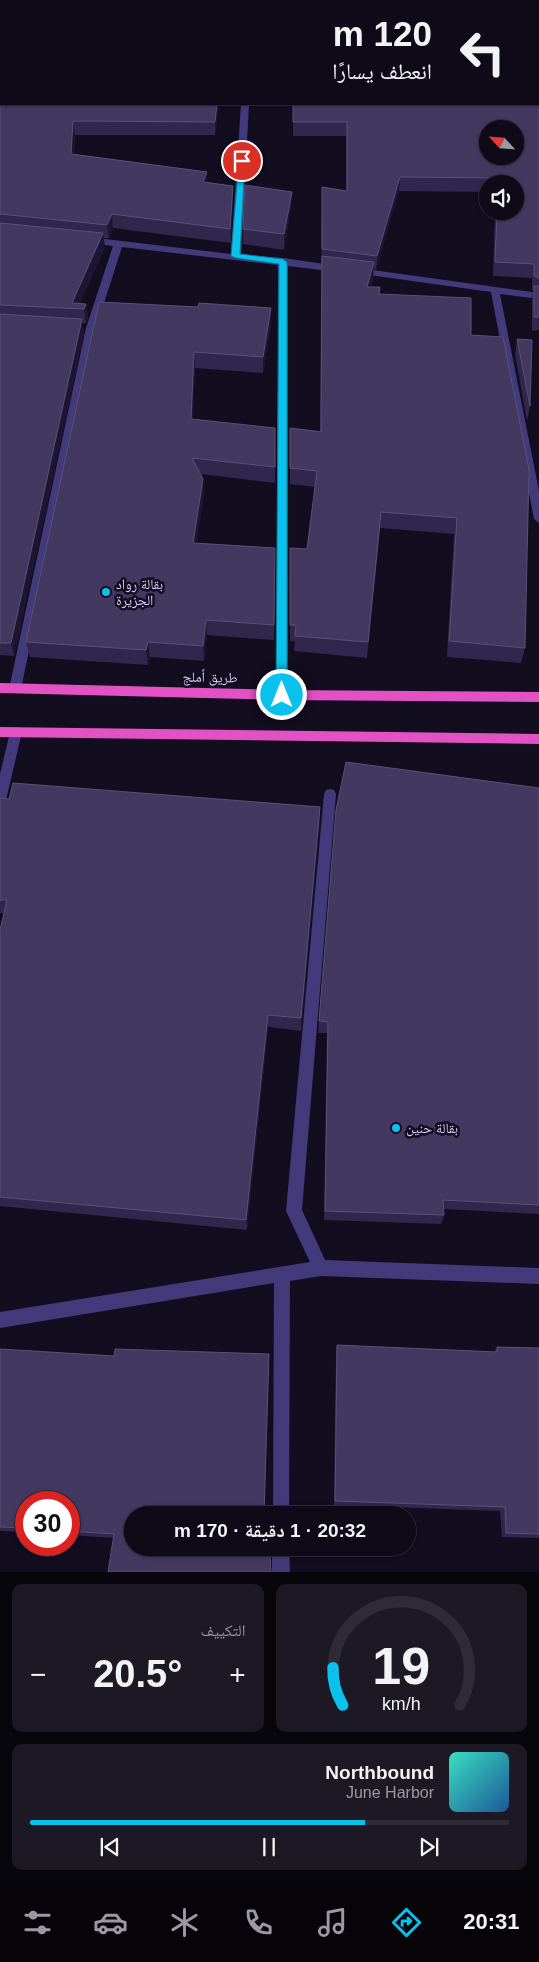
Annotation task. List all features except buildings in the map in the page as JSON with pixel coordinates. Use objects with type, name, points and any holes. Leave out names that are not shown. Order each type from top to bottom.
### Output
[{"type":"highway","name":"طريق أملج","points":[[0,688],[282,695],[539,697]]},
{"type":"highway","points":[[0,732],[539,739]]},
{"type":"street","points":[[236,256],[245,105]]},
{"type":"street","points":[[79,239],[236,256],[539,296]]},
{"type":"street","points":[[15,689],[87,328],[119,242]]},
{"type":"street","points":[[282,695],[283,262]]},
{"type":"street","points":[[495,290],[539,519]]},
{"type":"street","points":[[0,800],[16,732]]},
{"type":"street","points":[[321,1268],[294,1211],[330,794]]},
{"type":"street","points":[[0,1320],[282,1276],[321,1268],[539,1276]]},
{"type":"street","points":[[281,1506],[282,1276]]},
{"type":"street","points":[[280,1572],[281,1556]]},
{"type":"place","name":"بقالة رواد الجزيرة","points":[[106,592]]},
{"type":"place","name":"بقالة حنين","points":[[396,1128]]},
{"type":"route","points":[[242,161],[236,256],[283,262],[282,695]]}]
